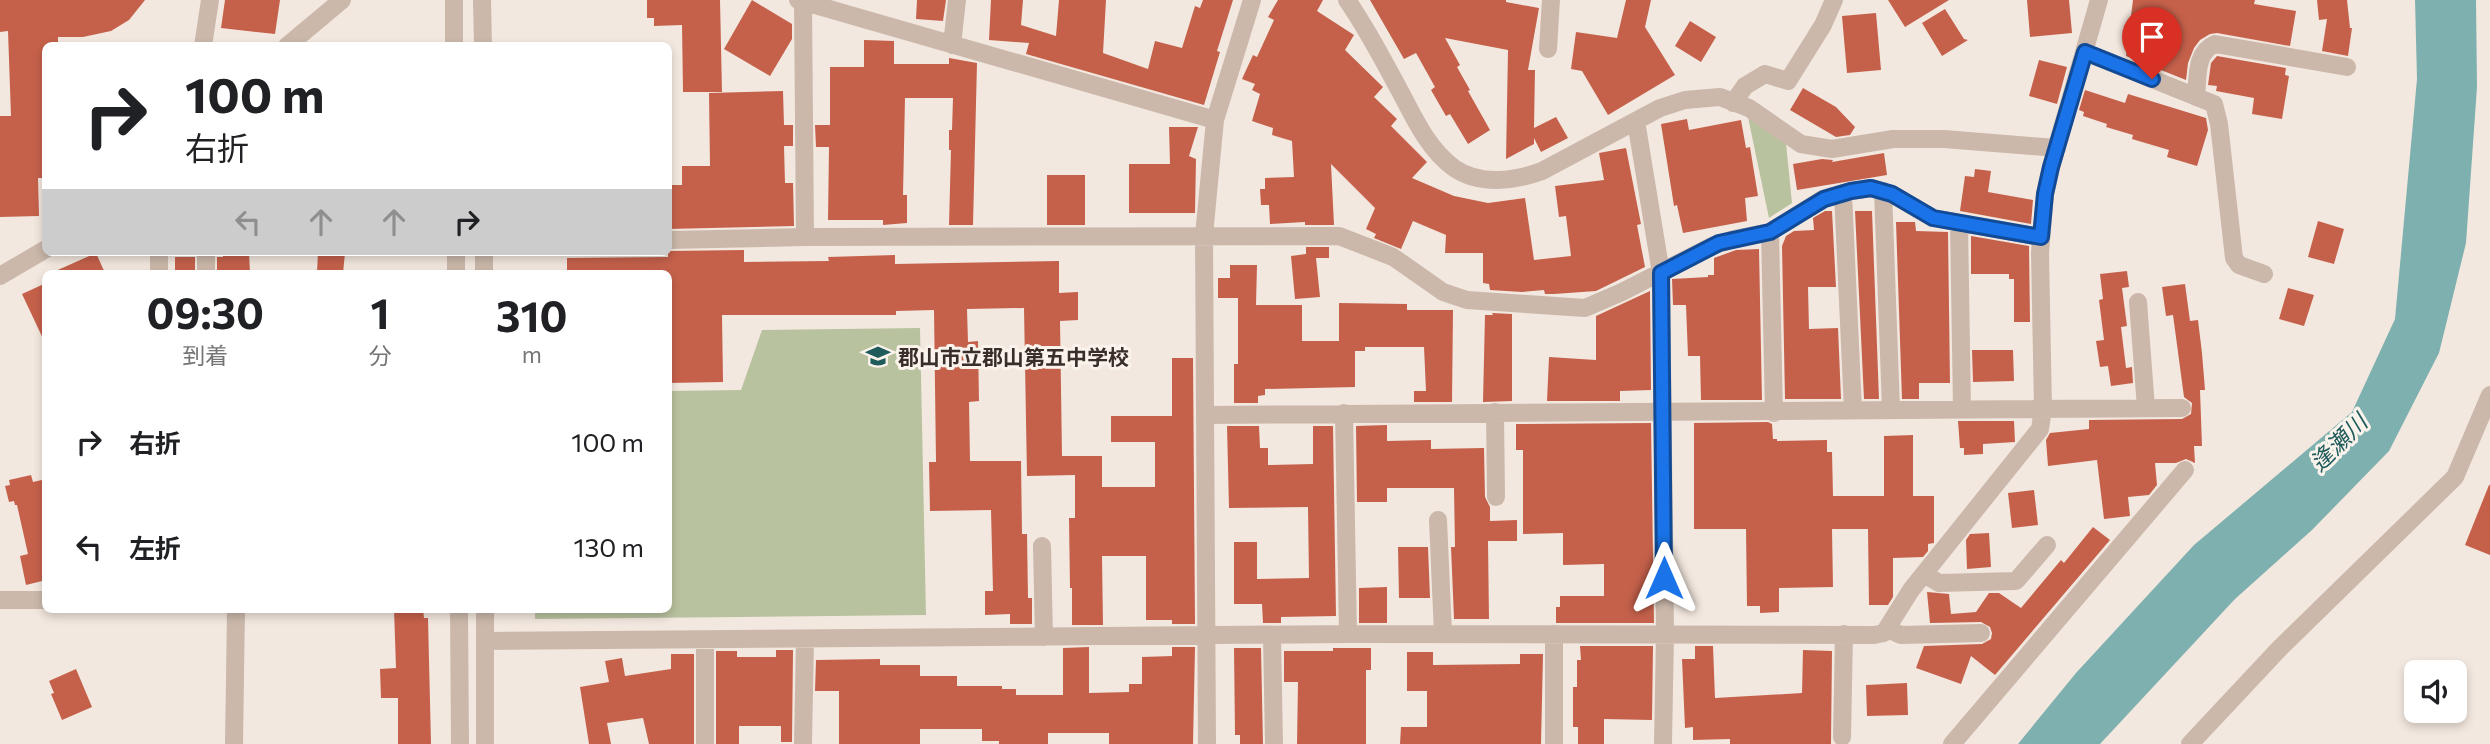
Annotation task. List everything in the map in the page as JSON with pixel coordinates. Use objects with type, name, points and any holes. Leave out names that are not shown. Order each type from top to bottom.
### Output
[{"type":"street","points":[[204,42],[210,0]]},
{"type":"street","points":[[292,42],[342,0]]},
{"type":"street","points":[[454,0],[454,42]]},
{"type":"street","points":[[482,0],[483,42]]},
{"type":"street","points":[[952,45],[957,0]]},
{"type":"street","points":[[1207,744],[1204,235],[1215,120],[1252,0]]},
{"type":"street","points":[[1347,0],[1362,21],[1421,131],[1439,155],[1457,170],[1487,179],[1522,178],[1542,171],[1660,108],[1685,100],[1720,97],[1749,108],[1801,144],[1832,149],[1893,139],[1944,139],[2057,148]]},
{"type":"street","points":[[1548,49],[1551,0]]},
{"type":"street","points":[[1734,103],[1745,86],[1765,74],[1788,82],[1823,25],[1834,0]]},
{"type":"street","points":[[485,641],[1348,634],[1874,635],[1888,629],[1901,603],[2040,429],[2043,409],[2039,294],[2041,237],[2047,184],[2099,0]]},
{"type":"street","points":[[805,237],[800,1],[1215,120]]},
{"type":"street","points":[[2196,97],[2202,56],[2206,48],[2215,44],[2347,67]]},
{"type":"street","points":[[2085,52],[2214,104],[2220,124],[2234,258],[2239,265],[2264,274]]},
{"type":"street","points":[[1636,121],[1661,273],[1665,634],[1663,744]]},
{"type":"street","points":[[672,240],[805,237],[1339,236],[1393,257],[1443,292],[1467,300],[1585,308],[1719,243],[1770,232],[1824,199],[1871,188],[1892,194],[1933,218],[2041,237]]},
{"type":"street","points":[[1883,191],[1891,410]]},
{"type":"street","points":[[1843,193],[1853,410]]},
{"type":"street","points":[[1959,223],[1962,409]]},
{"type":"street","points":[[1770,232],[1774,413]]},
{"type":"street","points":[[0,276],[42,251]]},
{"type":"street","points":[[2138,302],[2146,408]]},
{"type":"street","points":[[2190,744],[2280,649],[2455,477],[2485,419],[2490,395]]},
{"type":"street","points":[[1205,415],[2182,408]]},
{"type":"street","points":[[1495,412],[1496,497]]},
{"type":"street","points":[[1344,413],[1348,634]]},
{"type":"street","points":[[1952,744],[2185,470]]},
{"type":"street","points":[[1438,520],[1443,634]]},
{"type":"street","points":[[1924,574],[1939,583],[2016,581],[2048,545]]},
{"type":"street","points":[[1042,546],[1044,637]]},
{"type":"street","points":[[0,600],[42,600]]},
{"type":"street","points":[[234,744],[236,613]]},
{"type":"street","points":[[459,613],[460,744]]},
{"type":"street","points":[[485,613],[485,744]]},
{"type":"street","points":[[1888,629],[1901,635],[1981,634]]},
{"type":"street","points":[[1554,634],[1554,744]]},
{"type":"street","points":[[1272,635],[1274,744]]},
{"type":"street","points":[[1842,737],[1844,635]]},
{"type":"street","points":[[803,744],[805,639]]},
{"type":"street","points":[[705,640],[705,744]]},
{"type":"green space","points":[[1748,117],[1786,143],[1792,203],[1769,218]]},
{"type":"green space","points":[[920,328],[926,615],[535,619],[535,613],[672,613],[672,391],[741,390],[762,330]]},
{"type":"water","name":"逢瀬川","points":[[2415,0],[2476,0],[2477,87],[2466,243],[2439,353],[2389,451],[2312,530],[2235,599],[2100,744],[2018,744],[2076,673],[2194,545],[2352,412],[2395,319],[2417,79]]},
{"type":"building","points":[[0,0],[145,0],[129,20],[111,31],[83,37],[58,37],[58,42],[42,42],[42,178],[38,178],[39,216],[0,217],[0,116],[11,116],[8,31],[0,32]]},
{"type":"building","points":[[225,0],[280,0],[275,34],[221,28]]},
{"type":"building","points":[[647,0],[720,0],[722,92],[683,92],[682,25],[654,26],[654,18],[647,18]]},
{"type":"building","points":[[752,0],[792,24],[792,39],[770,76],[724,49]]},
{"type":"building","points":[[917,0],[946,0],[943,21],[916,19]]},
{"type":"building","points":[[991,0],[1023,0],[1021,25],[1056,36],[1059,0],[1106,0],[1103,53],[1148,69],[1155,41],[1182,48],[1195,6],[1200,8],[1203,0],[1233,0],[1204,105],[1026,54],[1029,43],[989,40]]},
{"type":"building","points":[[1278,0],[1323,0],[1317,11],[1354,35],[1345,50],[1383,87],[1374,97],[1397,119],[1391,126],[1427,162],[1412,178],[1454,196],[1488,203],[1525,198],[1534,260],[1571,256],[1566,216],[1559,217],[1555,186],[1604,180],[1599,153],[1626,148],[1641,224],[1637,225],[1645,267],[1596,291],[1545,294],[1544,290],[1490,290],[1489,284],[1483,283],[1483,253],[1445,253],[1446,235],[1413,221],[1401,249],[1374,238],[1376,234],[1366,229],[1375,208],[1331,164],[1334,225],[1305,225],[1305,222],[1270,224],[1269,205],[1261,205],[1260,189],[1265,189],[1265,178],[1294,177],[1292,141],[1272,135],[1273,128],[1252,121],[1260,94],[1252,90],[1255,84],[1242,79],[1253,55],[1257,57],[1274,20],[1268,17]]},
{"type":"building","points":[[1370,0],[1506,0],[1539,8],[1528,70],[1535,70],[1534,128],[1556,117],[1568,138],[1541,152],[1534,138],[1534,144],[1506,159],[1508,50],[1445,38],[1460,65],[1457,67],[1470,90],[1468,91],[1490,130],[1468,144],[1450,114],[1446,116],[1431,90],[1435,87],[1416,53],[1404,59]]},
{"type":"building","points":[[1626,0],[1651,0],[1645,27],[1675,75],[1608,115],[1582,71],[1571,69],[1576,32],[1617,38]]},
{"type":"building","points":[[1888,0],[1949,0],[1905,27]]},
{"type":"building","points":[[2027,0],[2069,0],[2072,33],[2030,37]]},
{"type":"building","points":[[2133,0],[2255,0],[2254,4],[2296,11],[2290,46],[2210,34],[2194,48],[2188,63],[2186,80],[2126,56]]},
{"type":"building","points":[[2317,0],[2347,0],[2352,28],[2348,56],[2322,51],[2327,19],[2319,20]]},
{"type":"building","points":[[1945,9],[1964,39],[1968,40],[1942,56],[1922,23]]},
{"type":"building","points":[[1876,13],[1881,70],[1847,73],[1842,16]]},
{"type":"building","points":[[1690,21],[1716,37],[1701,62],[1675,46]]},
{"type":"building","points":[[864,40],[894,41],[894,64],[949,64],[949,58],[977,63],[973,225],[949,225],[949,130],[952,130],[953,98],[905,98],[903,195],[907,195],[907,223],[883,225],[883,220],[828,220],[829,147],[816,147],[815,125],[830,125],[830,67],[864,67]]},
{"type":"building","points":[[2217,56],[2286,68],[2285,75],[2289,76],[2282,119],[2252,114],[2254,98],[2216,91],[2217,86],[2208,85],[2211,63]]},
{"type":"building","points":[[2039,60],[2067,67],[2057,104],[2029,96]]},
{"type":"building","points":[[1803,88],[1836,107],[1855,127],[1850,135],[1836,137],[1790,110]]},
{"type":"building","points":[[2085,90],[2125,103],[2128,94],[2206,118],[2208,130],[2197,166],[2167,157],[2169,150],[2132,139],[2133,135],[2106,127],[2107,124],[2083,116],[2084,112],[2079,110]]},
{"type":"building","points":[[783,91],[784,125],[793,125],[793,146],[784,146],[785,183],[793,183],[794,226],[672,229],[672,185],[682,185],[682,166],[710,166],[709,93]]},
{"type":"building","points":[[1687,119],[1689,130],[1741,120],[1746,148],[1750,147],[1758,196],[1745,198],[1747,221],[1683,233],[1677,205],[1674,206],[1661,124]]},
{"type":"building","points":[[1169,127],[1198,127],[1189,156],[1196,159],[1195,213],[1129,213],[1129,164],[1170,164]]},
{"type":"building","points":[[1884,153],[1887,175],[1797,190],[1793,164],[1822,159],[1833,160],[1832,162]]},
{"type":"building","points":[[1975,169],[1991,171],[1988,192],[2033,200],[2031,224],[1960,211],[1965,176],[1974,177]]},
{"type":"building","points":[[1047,175],[1085,175],[1085,225],[1047,225]]},
{"type":"building","points":[[1825,211],[1832,211],[1836,287],[1808,287],[1809,329],[1838,328],[1841,399],[1785,399],[1782,246],[1786,236],[1794,231],[1814,230],[1813,218]]},
{"type":"building","points":[[1855,211],[1872,211],[1879,399],[1864,399]]},
{"type":"building","points":[[2318,221],[2344,229],[2334,264],[2308,257]]},
{"type":"building","points":[[1896,222],[1915,222],[1916,231],[1948,232],[1950,383],[1919,383],[1919,399],[1902,399]]},
{"type":"building","points":[[1971,236],[2029,246],[2030,322],[2014,322],[2014,279],[2009,279],[2009,274],[1971,274]]},
{"type":"building","points":[[1306,247],[1329,247],[1329,258],[1316,258],[1320,297],[1295,299],[1291,256],[1306,254]]},
{"type":"building","points":[[1759,249],[1762,400],[1701,400],[1700,356],[1688,356],[1686,305],[1673,305],[1672,279],[1714,275],[1714,258],[1736,250]]},
{"type":"building","points":[[744,250],[744,262],[829,261],[828,257],[895,255],[895,264],[1059,261],[1059,293],[1078,292],[1078,320],[1060,321],[1062,456],[1102,456],[1102,487],[1155,487],[1155,442],[1111,442],[1111,416],[1172,416],[1172,358],[1193,358],[1195,624],[1172,624],[1172,620],[1146,620],[1146,556],[1102,556],[1103,625],[1072,625],[1069,518],[1075,518],[1075,475],[1027,476],[1024,308],[967,309],[968,342],[978,341],[979,401],[969,402],[970,461],[1021,461],[1022,534],[1027,534],[1028,598],[1032,598],[1032,624],[1010,624],[1010,614],[985,615],[985,591],[993,591],[991,510],[930,511],[929,462],[936,462],[934,310],[896,311],[896,315],[722,315],[723,382],[672,383],[672,270],[567,270],[567,258],[668,257],[672,256],[672,251]]},
{"type":"building","points":[[89,256],[97,256],[104,270],[58,270]]},
{"type":"building","points":[[249,256],[250,270],[217,270],[217,257]]},
{"type":"building","points":[[318,256],[345,256],[343,270],[317,270]]},
{"type":"building","points":[[175,257],[195,257],[195,270],[175,270]]},
{"type":"building","points":[[1230,265],[1257,265],[1256,305],[1302,305],[1302,341],[1339,341],[1339,303],[1407,304],[1407,310],[1453,310],[1452,402],[1414,402],[1414,391],[1426,391],[1424,347],[1365,347],[1365,351],[1355,351],[1355,387],[1265,389],[1265,395],[1258,396],[1258,403],[1234,403],[1234,364],[1238,364],[1238,298],[1218,298],[1218,278],[1230,278]]},
{"type":"building","points":[[2127,271],[2129,287],[2122,288],[2127,326],[2121,327],[2126,368],[2132,367],[2133,383],[2111,386],[2108,366],[2100,367],[2096,341],[2104,340],[2099,300],[2103,299],[2100,274]]},
{"type":"building","points":[[2185,284],[2190,321],[2198,320],[2202,353],[2205,390],[2200,390],[2202,446],[2194,446],[2195,463],[2186,459],[2176,463],[2155,463],[2157,485],[2149,495],[2128,497],[2130,516],[2104,519],[2097,460],[2048,466],[2046,440],[2050,433],[2089,429],[2089,420],[2182,419],[2191,414],[2192,403],[2184,397],[2173,315],[2166,316],[2162,287]]},
{"type":"building","points":[[42,285],[42,336],[22,294]]},
{"type":"building","points":[[2288,288],[2314,295],[2304,326],[2279,319]]},
{"type":"building","points":[[1650,291],[1651,390],[1620,391],[1620,401],[1547,401],[1549,357],[1596,360],[1596,316]]},
{"type":"building","points":[[1492,313],[1512,314],[1512,401],[1483,402],[1485,315],[1493,315]]},
{"type":"building","points":[[1972,350],[2013,350],[2014,381],[1973,382]]},
{"type":"building","points":[[1958,421],[2014,421],[2015,442],[1983,444],[1983,454],[1964,455],[1964,448],[1960,448]]},
{"type":"building","points":[[1651,423],[1654,623],[1556,623],[1556,607],[1560,607],[1560,596],[1604,596],[1604,564],[1563,565],[1563,533],[1523,534],[1523,450],[1516,450],[1516,424]]},
{"type":"building","points":[[1694,423],[1772,424],[1773,439],[1777,441],[1827,440],[1827,452],[1832,452],[1833,496],[1884,496],[1884,436],[1913,435],[1913,496],[1934,496],[1934,543],[1928,544],[1928,551],[1923,557],[1893,558],[1893,597],[1888,605],[1869,605],[1868,529],[1832,529],[1833,587],[1779,588],[1779,612],[1760,613],[1760,606],[1747,606],[1746,529],[1694,529]]},
{"type":"building","points":[[1387,425],[1387,441],[1431,440],[1431,449],[1484,448],[1485,497],[1490,507],[1490,521],[1517,520],[1517,541],[1488,541],[1489,619],[1454,619],[1451,547],[1455,547],[1454,488],[1387,488],[1387,502],[1357,502],[1356,426]]},
{"type":"building","points":[[1227,426],[1259,426],[1260,448],[1268,448],[1268,465],[1313,464],[1313,426],[1333,426],[1336,616],[1281,617],[1281,623],[1263,623],[1262,604],[1234,604],[1234,542],[1257,542],[1257,579],[1309,578],[1308,507],[1229,508]]},
{"type":"building","points":[[31,475],[33,482],[42,480],[42,581],[26,585],[20,556],[28,554],[17,505],[14,501],[9,502],[5,486],[10,485],[9,480]]},
{"type":"building","points":[[2490,485],[2490,555],[2465,545]]},
{"type":"building","points":[[2034,490],[2038,525],[2012,528],[2008,493]]},
{"type":"building","points":[[2093,527],[2110,540],[1995,675],[1971,656],[1961,684],[1916,668],[1924,646],[1982,644],[1991,639],[1992,633],[1990,627],[1981,622],[1930,623],[1927,592],[1949,594],[1951,614],[1976,612],[1989,593],[1999,593],[2021,608],[2061,560],[2064,563]]},
{"type":"building","points":[[1989,533],[1991,567],[1967,569],[1966,540],[1970,534]]},
{"type":"building","points":[[1398,547],[1428,547],[1430,598],[1399,598]]},
{"type":"building","points":[[1387,587],[1387,623],[1359,623],[1359,588]]},
{"type":"building","points":[[394,613],[423,613],[424,618],[428,618],[431,744],[398,744],[398,698],[381,698],[380,669],[396,668]]},
{"type":"building","points":[[1580,646],[1653,646],[1652,720],[1604,719],[1604,744],[1578,744],[1578,727],[1573,727],[1573,687],[1577,687]]},
{"type":"building","points":[[1695,646],[1713,646],[1715,698],[1802,693],[1803,650],[1832,651],[1831,744],[1730,744],[1730,739],[1693,740],[1693,727],[1685,728],[1682,659],[1695,659]]},
{"type":"building","points":[[1089,647],[1089,693],[1129,692],[1129,684],[1142,684],[1142,657],[1172,656],[1172,647],[1195,647],[1193,744],[1109,744],[1109,733],[1048,733],[1048,744],[999,744],[999,741],[982,741],[982,729],[920,729],[920,744],[839,744],[839,691],[815,691],[816,660],[880,659],[880,665],[920,665],[920,676],[957,676],[957,686],[1002,686],[1002,689],[1016,689],[1016,695],[1063,695],[1063,648]]},
{"type":"building","points":[[1234,648],[1261,648],[1263,744],[1240,744],[1240,735],[1235,735]]},
{"type":"building","points":[[1333,648],[1371,648],[1371,670],[1366,670],[1366,744],[1297,744],[1298,682],[1284,682],[1284,651],[1333,651]]},
{"type":"building","points":[[776,650],[793,650],[792,742],[781,742],[781,726],[739,726],[739,744],[716,744],[716,651],[737,651],[737,657],[776,657]]},
{"type":"building","points":[[1407,652],[1433,652],[1433,665],[1520,664],[1520,654],[1543,654],[1541,744],[1400,744],[1401,727],[1427,727],[1427,691],[1407,691]]},
{"type":"building","points":[[671,654],[694,654],[694,744],[649,744],[643,718],[607,723],[611,744],[589,744],[580,687],[609,682],[605,661],[622,658],[625,676],[671,669]]},
{"type":"building","points":[[76,669],[92,707],[62,720],[51,694],[54,693],[49,681]]},
{"type":"building","points":[[1907,683],[1908,715],[1867,716],[1866,685]]},
{"type":"place","name":"郡山市立郡山第五中学校","points":[[878,356]]},
{"type":"route","points":[[1664,578],[1661,273],[1719,243],[1770,232],[1797,213],[1824,199],[1871,188],[1892,194],[1933,218],[2041,237],[2045,194],[2051,167],[2085,52],[2152,79]]}]
